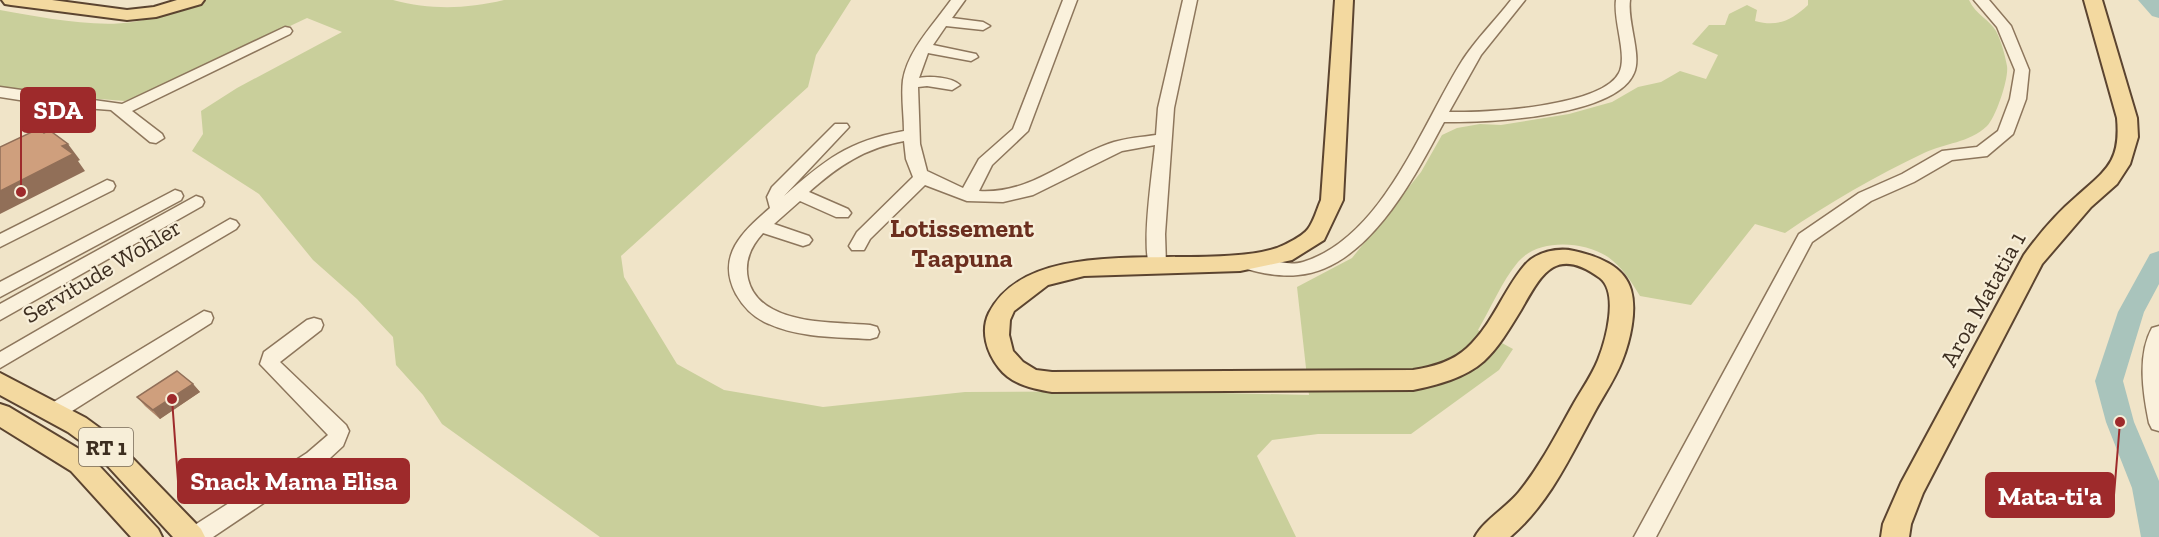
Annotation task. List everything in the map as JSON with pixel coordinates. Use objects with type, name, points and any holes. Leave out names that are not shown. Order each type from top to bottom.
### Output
[{"type":"main road","points":[[11,0],[127,15],[156,12],[195,0]]},
{"type":"main road","points":[[1344,0],[1335,172],[1328,218],[1321,232],[1305,245],[1250,264],[1157,265],[1072,271],[1042,277],[1026,285],[999,315],[997,337],[1004,358],[1013,369],[1036,380],[1068,383],[1413,380],[1445,371],[1480,351],[1538,264],[1551,259],[1570,258],[1607,272],[1616,280],[1621,298],[1617,336],[1610,361],[1556,459],[1532,496],[1505,527],[1490,537]]},
{"type":"main road","name":"Aroa Matatia 1","points":[[1895,537],[1897,524],[1910,491],[2032,261],[2052,234],[2082,203],[2109,181],[2123,158],[2128,136],[2127,118],[2093,0]]},
{"type":"main road","name":"RT 1","points":[[0,383],[77,425],[103,444],[193,537]]},
{"type":"main road","name":"RT 1","points":[[0,414],[80,463],[148,537]]},
{"type":"street","points":[[958,0],[913,70],[910,84],[913,112],[910,135],[916,165],[922,178],[946,189],[967,195],[994,198],[1013,196],[1118,146],[1163,139]]},
{"type":"street","points":[[967,195],[978,180],[985,163],[1020,131],[1070,0]]},
{"type":"street","points":[[1157,265],[1156,234],[1163,139],[1168,100],[1190,0]]},
{"type":"street","points":[[1250,264],[1287,269],[1303,268],[1330,258],[1343,250],[1397,190],[1470,61],[1518,0]]},
{"type":"street","points":[[1438,117],[1468,117],[1555,108],[1580,104],[1608,92],[1623,80],[1628,67],[1621,22],[1623,0]]},
{"type":"street","points":[[1646,537],[1805,238],[1865,197],[1908,178],[1948,155],[1981,153],[2005,134],[2018,99],[2022,70],[2004,26],[1981,0]]},
{"type":"street","points":[[944,21],[983,26]]},
{"type":"street","points":[[122,110],[285,31]]},
{"type":"street","points":[[926,48],[971,57]]},
{"type":"street","points":[[910,84],[927,81],[952,85]]},
{"type":"street","points":[[0,92],[58,101],[115,106],[156,138]]},
{"type":"street","points":[[841,127],[775,196],[786,201],[842,213]]},
{"type":"street","points":[[870,332],[796,325],[756,308],[743,291],[737,274],[739,256],[743,247],[761,226],[786,201],[825,169],[847,154],[877,141],[910,135]]},
{"type":"street","points":[[858,246],[863,236],[922,178]]},
{"type":"street","points":[[769,183],[764,199],[769,206],[786,201]]},
{"type":"street","points":[[0,242],[107,186]]},
{"type":"street","points":[[0,290],[175,196]]},
{"type":"street","points":[[0,313],[196,202]]},
{"type":"street","name":"Servitude Wohler","points":[[0,361],[230,225]]},
{"type":"street","points":[[761,226],[803,240]]},
{"type":"street","points":[[54,412],[204,318]]},
{"type":"street","points":[[193,537],[314,459],[330,447],[339,435],[339,430],[270,364],[277,352],[314,325]]},
{"type":"street","points":[[2159,333],[2155,357],[2155,408],[2159,423]]},
{"type":"green space","points":[[203,0],[393,0],[448,7],[504,0],[851,0],[816,55],[808,87],[621,256],[624,277],[677,364],[724,390],[823,407],[965,392],[1134,391],[1309,395],[1297,287],[1352,258],[1421,172],[1442,135],[1457,128],[1480,124],[1501,125],[1569,114],[1612,102],[1638,87],[1661,82],[1680,71],[1706,79],[1718,55],[1692,44],[1709,25],[1725,25],[1729,14],[1747,5],[1757,10],[1755,21],[1777,23],[1796,15],[1808,5],[1808,0],[1969,0],[1975,10],[1996,31],[2004,52],[2007,72],[1994,115],[1980,132],[1924,153],[1888,171],[1836,200],[1785,233],[1755,224],[1691,305],[1640,296],[1613,261],[1587,248],[1574,245],[1549,246],[1527,254],[1507,278],[1478,330],[1513,349],[1499,370],[1411,434],[1318,434],[1272,440],[1257,456],[1296,537],[600,537],[442,424],[423,395],[396,365],[393,337],[357,299],[313,260],[259,194],[192,151],[203,134],[201,111],[237,88],[342,32],[307,18],[125,101],[37,94],[0,87],[0,10],[66,21],[101,24],[133,22],[151,18]]},
{"type":"building","points":[[38,129],[44,133],[49,130],[68,144],[62,146],[73,154],[0,191],[0,147]]},
{"type":"building","points":[[177,371],[193,384],[153,410],[137,397]]},
{"type":"waterway","points":[[2148,0],[2159,12]]},
{"type":"waterway","points":[[2157,537],[2147,488],[2120,422],[2109,381],[2131,312],[2159,260]]},
{"type":"place","name":"SDA","points":[[21,192]]},
{"type":"place","name":"Snack Mama Elisa","points":[[172,399]]},
{"type":"place","name":"Mata-ti'a","points":[[2120,422]]},
{"type":"district","name":"Lotissement Taapuna","points":[[962,243]]}]
